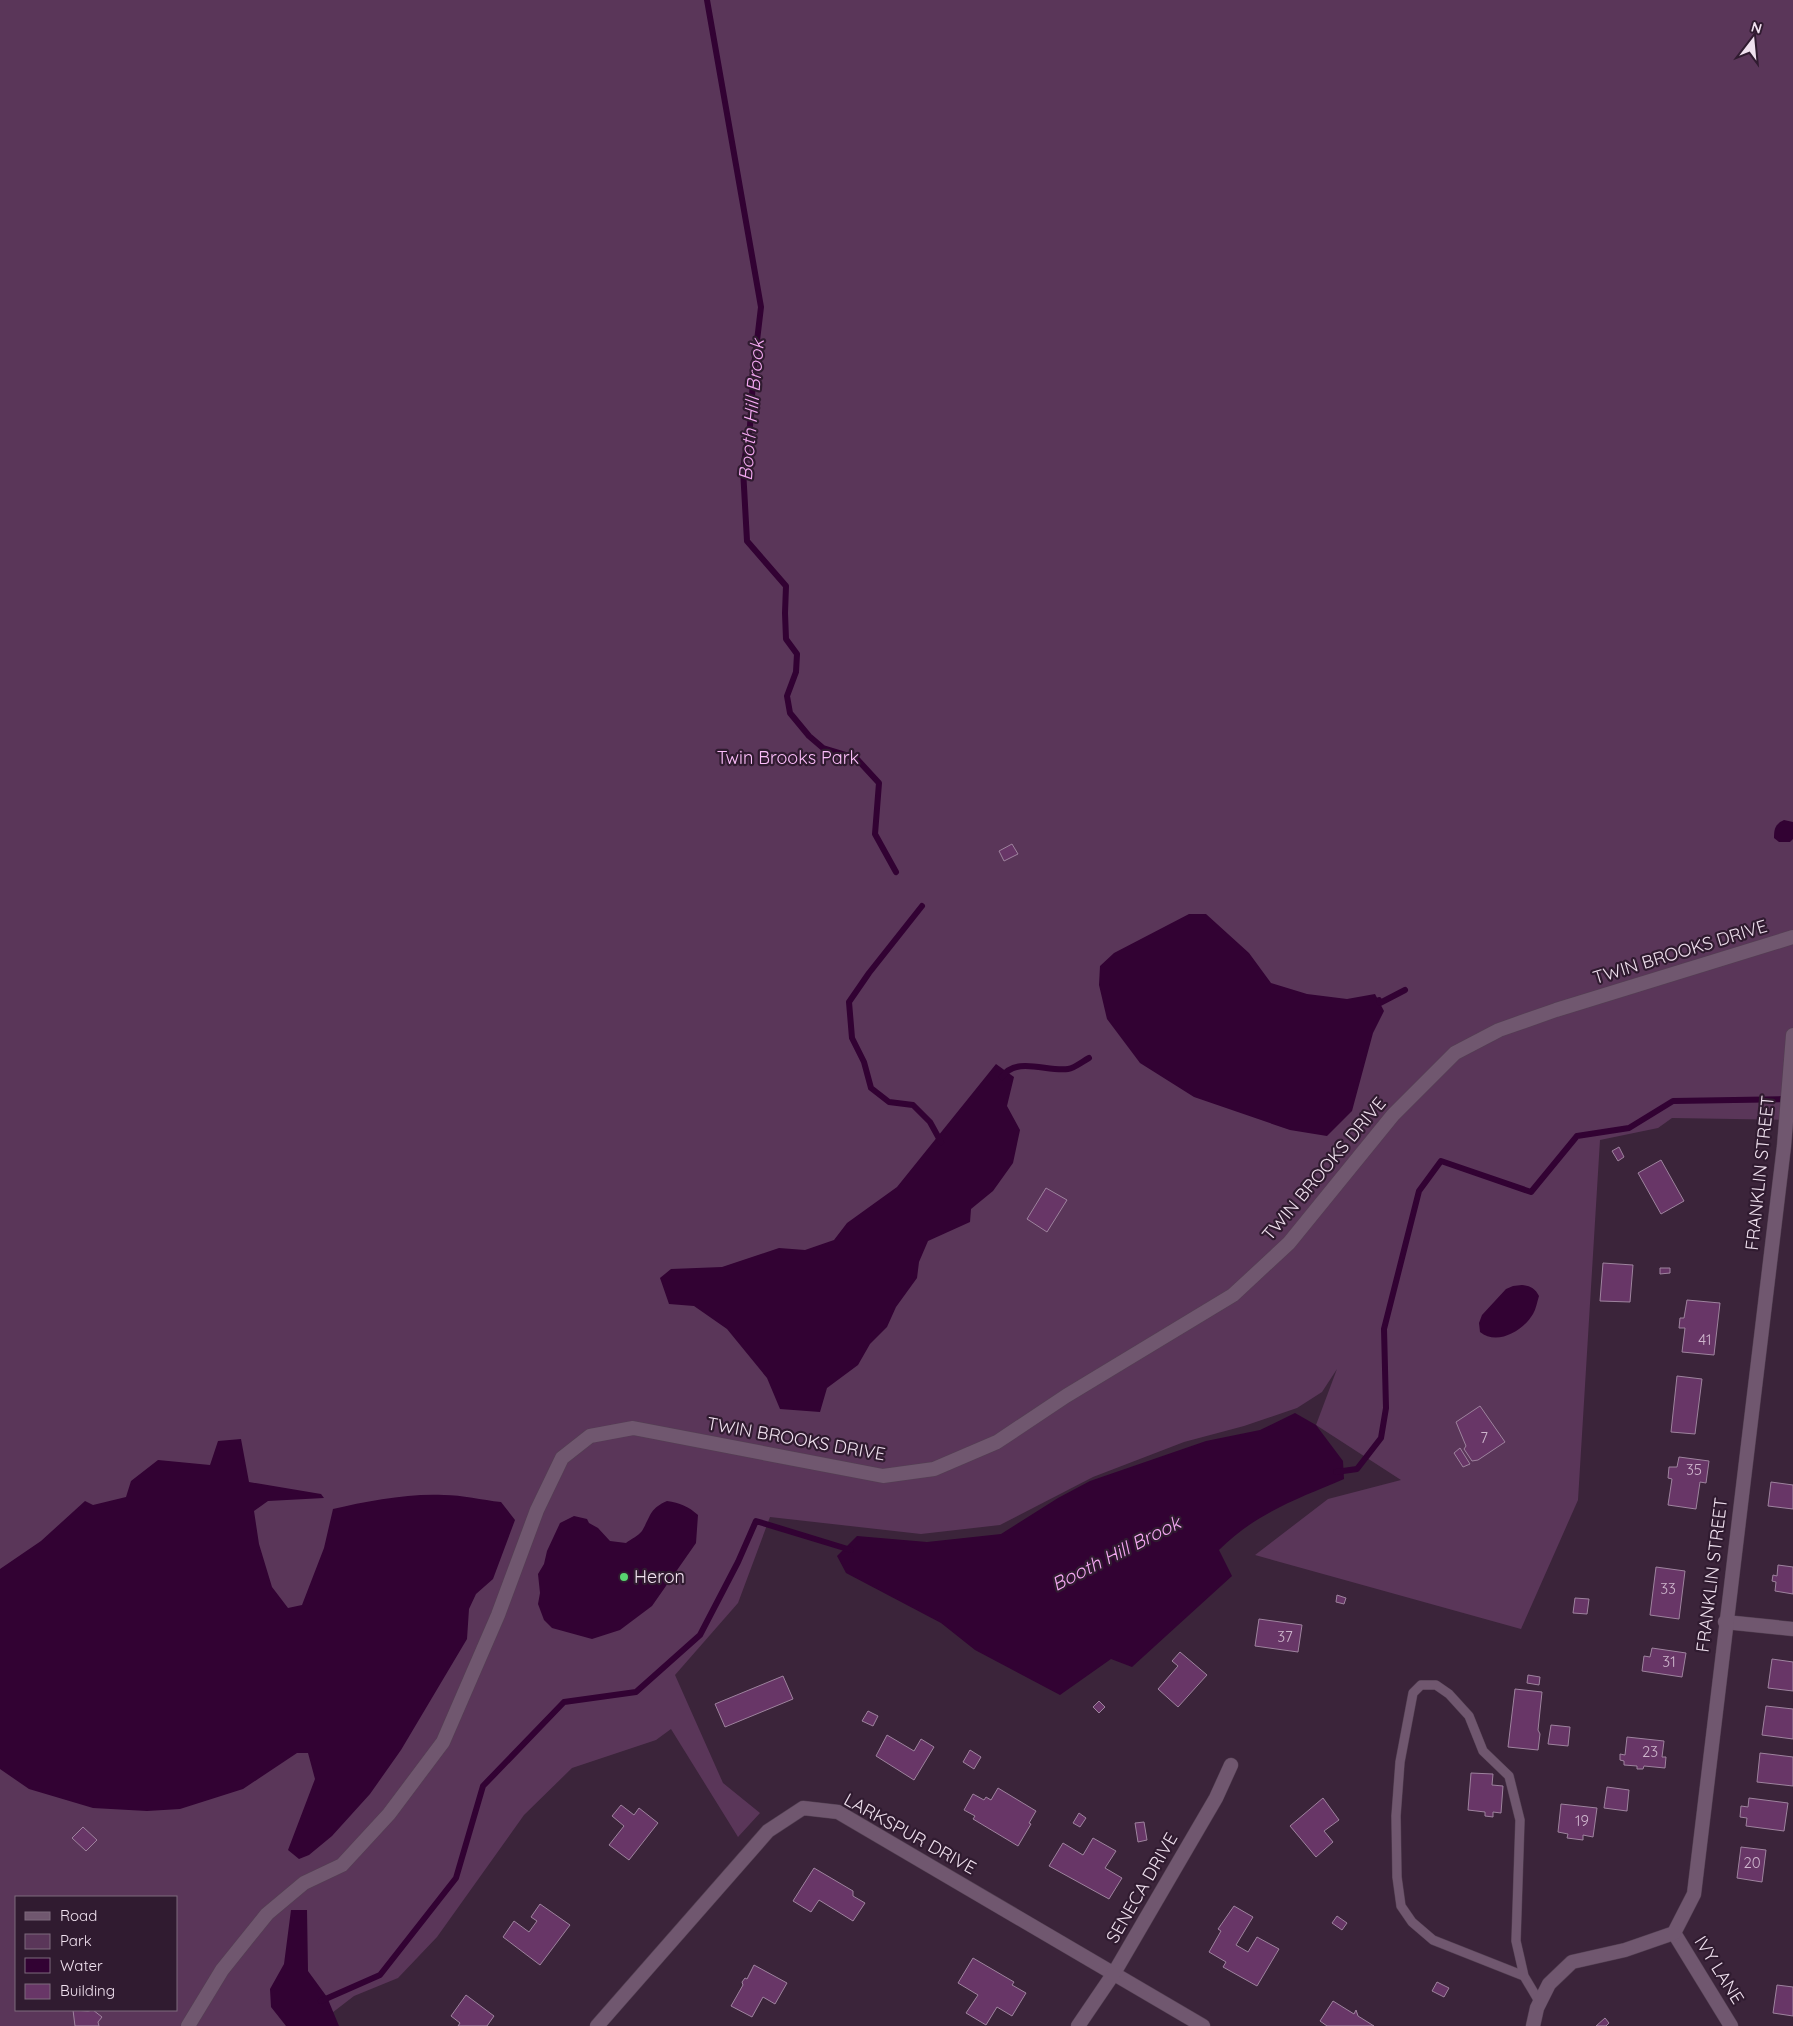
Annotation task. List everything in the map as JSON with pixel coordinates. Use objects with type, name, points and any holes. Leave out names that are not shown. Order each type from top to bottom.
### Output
[{"type":"street","name":"TWIN BROOKS DRIVE","points":[[188,2026],[222,1970],[267,1914],[304,1883],[342,1865],[389,1814],[444,1742],[498,1615],[537,1510],[562,1458],[590,1436],[633,1428],[883,1476],[934,1469],[996,1442],[1066,1396],[1233,1295],[1289,1243],[1392,1115],[1454,1053],[1499,1030],[1556,1010],[1793,937]]},
{"type":"street","name":"FRANKLIN STREET","points":[[1674,1933],[1694,1894],[1725,1622],[1784,1146],[1793,1035]]},
{"type":"street","points":[[1725,1622],[1793,1629]]},
{"type":"street","name":"SENECA DRIVE","points":[[1078,2026],[1114,1973],[1216,1798],[1232,1765]]},
{"type":"street","name":"LARKSPUR DRIVE","points":[[597,2026],[768,1831],[803,1808],[838,1812],[1203,2026]]},
{"type":"street","points":[[1533,2026],[1540,2003],[1549,1984],[1572,1962],[1625,1950],[1674,1933]]},
{"type":"street","name":"IVY LANE","points":[[1674,1933],[1731,2026]]},
{"type":"lane","points":[[1524,1976],[1433,1940],[1412,1922],[1401,1906],[1396,1816],[1400,1762],[1413,1693],[1421,1685],[1436,1686],[1450,1694],[1469,1716],[1483,1751],[1509,1776],[1520,1820],[1516,1941],[1524,1976],[1540,2003]]},
{"type":"green space","name":"Twin Brooks Park","points":[[0,0],[1793,0],[1793,1120],[1672,1118],[1658,1128],[1600,1140],[1578,1500],[1521,1629],[1255,1555],[1328,1499],[1401,1480],[1316,1425],[1337,1369],[1322,1392],[1297,1408],[1244,1426],[1184,1442],[1093,1477],[1000,1525],[921,1534],[770,1517],[738,1603],[675,1675],[723,1783],[760,1813],[738,1837],[671,1729],[656,1740],[572,1768],[524,1815],[437,1937],[398,1978],[354,1996],[315,2026],[0,2026]]},
{"type":"water","points":[[1784,820],[1793,822],[1793,839],[1790,842],[1779,842],[1774,838],[1776,827]]},
{"type":"water","points":[[1189,914],[1206,914],[1249,953],[1271,983],[1307,994],[1347,999],[1375,994],[1384,1011],[1373,1033],[1352,1111],[1327,1136],[1290,1130],[1194,1097],[1140,1063],[1107,1019],[1099,985],[1100,966],[1114,953]]},
{"type":"water","points":[[996,1064],[1014,1077],[1007,1106],[1020,1130],[1013,1163],[993,1191],[971,1209],[970,1222],[928,1241],[919,1262],[917,1278],[896,1307],[887,1327],[870,1344],[858,1365],[827,1388],[820,1412],[780,1409],[767,1378],[727,1329],[694,1306],[669,1304],[660,1278],[671,1269],[722,1267],[779,1248],[805,1250],[834,1240],[847,1223],[897,1187]]},
{"type":"water","points":[[1522,1285],[1532,1288],[1539,1296],[1534,1312],[1529,1320],[1516,1331],[1502,1337],[1487,1336],[1480,1332],[1479,1323],[1482,1315],[1506,1289]]},
{"type":"water","points":[[1295,1413],[1316,1425],[1343,1461],[1344,1479],[1278,1508],[1233,1537],[1219,1550],[1232,1576],[1132,1667],[1111,1659],[1060,1695],[975,1650],[941,1623],[846,1573],[837,1556],[857,1536],[927,1542],[1001,1534],[1058,1498],[1090,1481],[1206,1441],[1260,1430]]},
{"type":"water","points":[[241,1439],[249,1482],[321,1494],[324,1498],[268,1501],[254,1511],[259,1544],[272,1587],[288,1608],[302,1605],[324,1548],[333,1509],[403,1496],[451,1495],[501,1502],[515,1520],[493,1579],[476,1594],[469,1609],[467,1639],[401,1750],[370,1794],[332,1836],[309,1855],[299,1859],[288,1850],[315,1779],[308,1753],[297,1753],[243,1789],[180,1809],[147,1811],[93,1808],[29,1789],[0,1769],[0,1569],[41,1541],[85,1501],[93,1505],[126,1497],[131,1481],[158,1460],[210,1465],[218,1441]]},
{"type":"water","points":[[667,1501],[684,1505],[698,1515],[696,1543],[652,1606],[620,1630],[592,1639],[552,1628],[544,1620],[538,1604],[540,1593],[538,1574],[544,1564],[547,1551],[560,1523],[574,1516],[587,1519],[589,1523],[598,1528],[610,1541],[626,1543],[642,1531],[651,1513]]},
{"type":"water","points":[[291,1910],[307,1910],[308,1971],[327,1997],[339,2026],[286,2026],[271,2007],[270,1989],[284,1964]]},
{"type":"building","points":[[1012,844],[1018,854],[1004,861],[999,851]]},
{"type":"building","points":[[1619,1147],[1624,1157],[1618,1161],[1612,1151]]},
{"type":"building","points":[[1661,1160],[1684,1201],[1661,1214],[1638,1173]]},
{"type":"building","points":[[1046,1188],[1067,1200],[1047,1232],[1027,1219]]},
{"type":"building","points":[[1603,1263],[1633,1265],[1630,1302],[1600,1301]]},
{"type":"building","points":[[1660,1268],[1670,1268],[1670,1273],[1660,1274]]},
{"type":"building","points":[[1687,1300],[1720,1303],[1714,1355],[1682,1352],[1685,1328],[1679,1328],[1680,1318],[1684,1318]]},
{"type":"building","points":[[1677,1376],[1702,1379],[1695,1434],[1671,1432]]},
{"type":"building","points":[[1480,1406],[1505,1442],[1478,1460],[1472,1461],[1464,1449],[1466,1446],[1456,1422]]},
{"type":"building","points":[[1460,1448],[1470,1464],[1463,1467],[1454,1453]]},
{"type":"building","points":[[1679,1457],[1709,1461],[1706,1483],[1700,1482],[1696,1509],[1668,1505],[1672,1479],[1668,1478],[1669,1467],[1677,1467]]},
{"type":"building","points":[[1771,1482],[1793,1485],[1793,1509],[1768,1506]]},
{"type":"building","points":[[1778,1565],[1793,1567],[1793,1594],[1775,1591],[1776,1582],[1772,1581],[1773,1575],[1777,1576]]},
{"type":"building","points":[[1656,1567],[1685,1571],[1679,1619],[1650,1615]]},
{"type":"building","points":[[1337,1595],[1346,1598],[1344,1604],[1336,1602]]},
{"type":"building","points":[[1575,1598],[1589,1599],[1587,1614],[1573,1613]]},
{"type":"building","points":[[1259,1619],[1302,1625],[1298,1652],[1255,1646]]},
{"type":"building","points":[[1652,1648],[1686,1653],[1682,1677],[1642,1671],[1644,1656],[1650,1657]]},
{"type":"building","points":[[1180,1652],[1207,1675],[1178,1707],[1158,1689],[1178,1666],[1172,1661]]},
{"type":"building","points":[[1772,1659],[1793,1662],[1793,1691],[1768,1688]]},
{"type":"building","points":[[1528,1675],[1540,1677],[1539,1685],[1527,1683]]},
{"type":"building","points":[[783,1676],[793,1699],[725,1727],[715,1704]]},
{"type":"building","points":[[1515,1689],[1542,1692],[1538,1750],[1508,1747]]},
{"type":"building","points":[[1099,1701],[1105,1707],[1099,1713],[1093,1707]]},
{"type":"building","points":[[1766,1706],[1793,1709],[1793,1739],[1762,1735]]},
{"type":"building","points":[[868,1711],[878,1716],[873,1726],[862,1721]]},
{"type":"building","points":[[1551,1725],[1570,1727],[1568,1746],[1548,1744]]},
{"type":"building","points":[[887,1735],[914,1751],[921,1739],[934,1747],[914,1780],[876,1756]]},
{"type":"building","points":[[1627,1737],[1664,1741],[1662,1757],[1666,1757],[1665,1768],[1644,1766],[1643,1769],[1637,1769],[1637,1766],[1624,1765],[1624,1761],[1620,1760],[1620,1754],[1625,1755]]},
{"type":"building","points":[[970,1750],[981,1757],[974,1769],[963,1762]]},
{"type":"building","points":[[1760,1753],[1793,1757],[1793,1786],[1757,1782]]},
{"type":"building","points":[[1471,1773],[1493,1774],[1492,1785],[1503,1786],[1501,1813],[1493,1812],[1493,1817],[1485,1816],[1485,1812],[1468,1810]]},
{"type":"building","points":[[1607,1787],[1629,1790],[1627,1811],[1604,1808]]},
{"type":"building","points":[[998,1788],[1036,1811],[1018,1846],[973,1819],[975,1816],[964,1810],[973,1794],[984,1800],[986,1797],[991,1800]]},
{"type":"building","points":[[1323,1798],[1339,1820],[1324,1831],[1333,1842],[1316,1857],[1290,1826]]},
{"type":"building","points":[[1749,1798],[1788,1803],[1784,1831],[1746,1826],[1747,1818],[1740,1817],[1741,1806],[1748,1807]]},
{"type":"building","points":[[1561,1804],[1597,1808],[1593,1837],[1583,1835],[1583,1840],[1567,1838],[1568,1834],[1558,1832]]},
{"type":"building","points":[[621,1805],[634,1815],[639,1808],[658,1823],[629,1860],[609,1845],[624,1826],[612,1816]]},
{"type":"building","points":[[1079,1813],[1086,1818],[1080,1827],[1073,1823]]},
{"type":"building","points":[[1144,1822],[1147,1840],[1138,1842],[1135,1823]]},
{"type":"building","points":[[83,1827],[97,1840],[86,1851],[72,1838]]},
{"type":"building","points":[[1093,1838],[1116,1851],[1105,1868],[1122,1878],[1109,1899],[1049,1866],[1063,1843],[1083,1855]]},
{"type":"building","points":[[1741,1847],[1766,1850],[1762,1882],[1737,1878]]},
{"type":"building","points":[[814,1868],[853,1891],[853,1896],[865,1903],[853,1921],[819,1900],[811,1912],[793,1901]]},
{"type":"building","points":[[540,1904],[570,1925],[540,1965],[503,1937],[514,1921],[529,1932],[537,1921],[531,1917]]},
{"type":"building","points":[[1234,1906],[1253,1917],[1236,1945],[1248,1952],[1257,1937],[1279,1949],[1257,1986],[1223,1967],[1226,1962],[1209,1952],[1221,1931],[1218,1929]]},
{"type":"building","points":[[1337,1916],[1347,1923],[1342,1930],[1332,1923]]},
{"type":"building","points":[[973,1958],[1014,1982],[1012,1985],[1026,1993],[1012,2016],[997,2007],[986,2025],[966,2013],[978,1995],[958,1983]]},
{"type":"building","points":[[754,1965],[787,1983],[775,2004],[763,1997],[752,2017],[731,2006],[743,1985],[742,1982],[745,1978],[747,1979]]},
{"type":"building","points":[[1437,1982],[1449,1988],[1444,1997],[1432,1991]]},
{"type":"building","points":[[1777,1985],[1793,1987],[1793,2016],[1773,2013]]},
{"type":"building","points":[[466,1995],[494,2016],[487,2026],[458,2026],[460,2023],[451,2016]]},
{"type":"building","points":[[1333,2001],[1354,2014],[1356,2010],[1358,2016],[1374,2026],[1327,2026],[1320,2021]]},
{"type":"building","points":[[73,2011],[94,2011],[102,2017],[98,2022],[99,2026],[75,2026]]},
{"type":"building","points":[[1605,2018],[1609,2023],[1606,2026],[1596,2026]]},
{"type":"waterway","name":"Booth Hill Brook","points":[[707,0],[761,307],[754,366],[750,426],[743,469],[747,541],[786,586],[786,639],[797,654],[796,672],[787,696],[790,713],[809,736],[823,748],[856,758],[879,783],[875,834],[896,872]]},
{"type":"waterway","points":[[922,906],[869,973],[849,1002],[852,1038],[864,1062],[871,1088],[889,1102],[913,1105],[930,1122],[941,1142]]},
{"type":"waterway","points":[[1379,1000],[1380,1003],[1405,990]]},
{"type":"waterway","points":[[1002,1077],[1015,1067],[1032,1066],[1068,1069],[1089,1058]]},
{"type":"waterway","name":"Booth Hill Brook","points":[[1336,1472],[1357,1469],[1381,1438],[1386,1408],[1384,1329],[1419,1191],[1441,1161],[1531,1192],[1577,1136],[1629,1128],[1673,1101],[1789,1099]]},
{"type":"waterway","name":"Booth Hill Brook","points":[[321,2001],[380,1975],[456,1878],[483,1786],[564,1702],[636,1692],[700,1635],[738,1562],[756,1521],[851,1550]]},
{"type":"place","name":"Heron","points":[[624,1577]]}]
